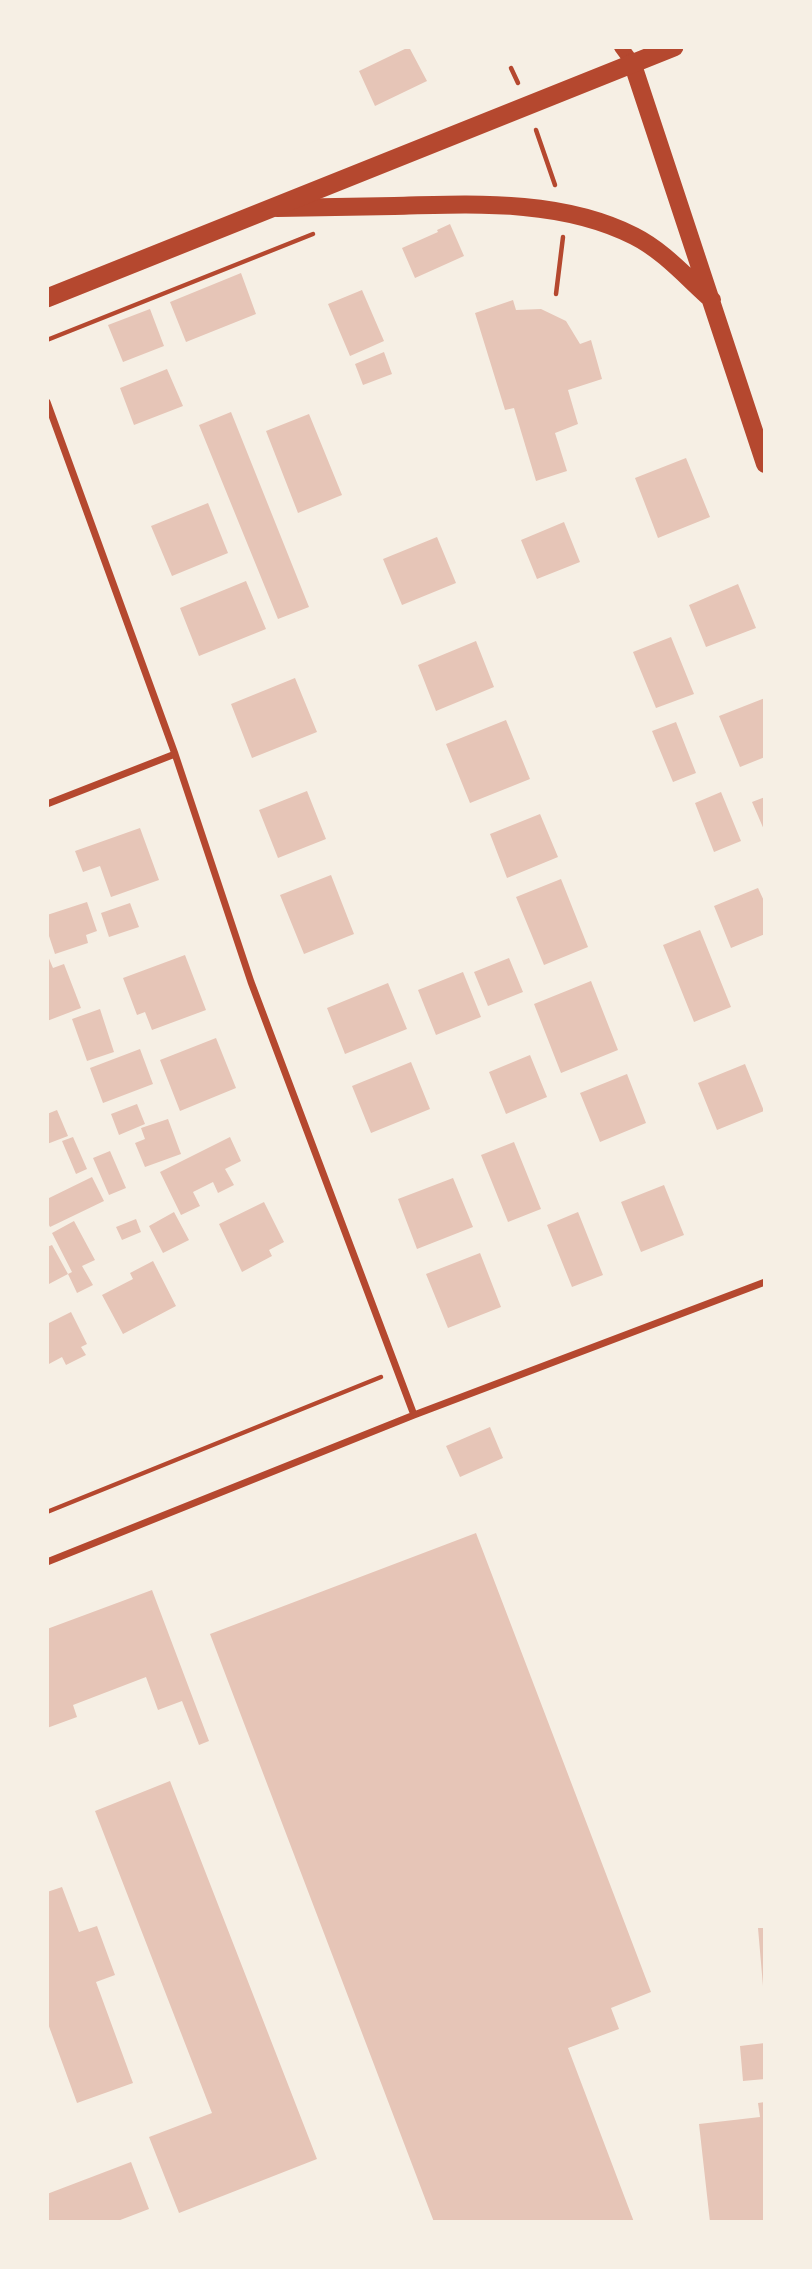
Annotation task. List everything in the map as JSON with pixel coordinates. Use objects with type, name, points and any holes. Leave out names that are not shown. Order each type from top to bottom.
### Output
[{"type":"highway","points":[[47,298],[528,106],[628,52],[674,47]]},
{"type":"main road","points":[[628,52],[765,464]]},
{"type":"main road","points":[[274,208],[468,204],[565,214],[612,227],[636,237],[659,252],[712,300]]},
{"type":"street","points":[[47,402],[174,754],[251,982],[414,1415]]},
{"type":"street","points":[[47,804],[174,754]]},
{"type":"street","points":[[47,1562],[414,1415],[765,1282]]},
{"type":"path","points":[[511,68],[528,106],[565,214],[556,294]]},
{"type":"path","points":[[47,340],[314,234]]},
{"type":"path","points":[[47,1512],[397,1371]]},
{"type":"building","points":[[409,47],[427,81],[375,106],[359,71]]},
{"type":"building","points":[[450,224],[464,256],[415,278],[402,248]]},
{"type":"building","points":[[241,273],[256,314],[186,342],[170,302]]},
{"type":"building","points":[[362,290],[384,341],[350,356],[328,304]]},
{"type":"building","points":[[513,300],[516,310],[541,309],[566,321],[580,344],[591,340],[602,379],[568,390],[578,424],[555,433],[567,471],[536,481],[514,408],[505,410],[475,313]]},
{"type":"building","points":[[150,309],[164,346],[123,362],[108,325]]},
{"type":"building","points":[[384,352],[392,374],[363,385],[355,364]]},
{"type":"building","points":[[167,369],[183,406],[134,425],[120,388]]},
{"type":"building","points":[[231,412],[309,607],[278,619],[199,425]]},
{"type":"building","points":[[309,414],[342,495],[298,513],[266,431]]},
{"type":"building","points":[[686,458],[710,517],[658,538],[635,478]]},
{"type":"building","points":[[208,503],[228,553],[172,576],[151,526]]},
{"type":"building","points":[[564,522],[580,562],[537,579],[521,540]]},
{"type":"building","points":[[437,537],[456,583],[402,605],[383,559]]},
{"type":"building","points":[[246,581],[266,629],[199,656],[180,608]]},
{"type":"building","points":[[738,584],[756,628],[706,647],[689,605]]},
{"type":"building","points":[[671,637],[694,694],[656,708],[633,652]]},
{"type":"building","points":[[476,641],[494,687],[436,711],[418,665]]},
{"type":"building","points":[[295,678],[317,732],[252,758],[231,704]]},
{"type":"building","points":[[765,698],[765,757],[740,767],[719,716]]},
{"type":"building","points":[[506,720],[530,779],[470,803],[446,744]]},
{"type":"building","points":[[676,722],[696,773],[673,782],[652,731]]},
{"type":"building","points":[[307,791],[326,839],[278,858],[259,810]]},
{"type":"building","points":[[721,792],[741,841],[714,852],[695,803]]},
{"type":"building","points":[[765,797],[765,832],[752,802]]},
{"type":"building","points":[[540,814],[558,857],[507,878],[490,834]]},
{"type":"building","points":[[140,828],[159,880],[111,897],[100,866],[83,872],[75,851]]},
{"type":"building","points":[[331,875],[354,934],[304,954],[280,895]]},
{"type":"building","points":[[561,879],[588,947],[544,965],[516,897]]},
{"type":"building","points":[[758,888],[765,903],[765,934],[731,948],[714,906]]},
{"type":"building","points":[[87,902],[97,931],[86,935],[88,943],[55,954],[47,930],[47,915]]},
{"type":"building","points":[[130,903],[139,927],[109,937],[101,913]]},
{"type":"building","points":[[700,930],[731,1007],[694,1022],[663,945]]},
{"type":"building","points":[[47,954],[53,968],[64,964],[81,1008],[47,1021]]},
{"type":"building","points":[[185,955],[206,1010],[152,1030],[145,1012],[137,1015],[123,978]]},
{"type":"building","points":[[509,958],[523,992],[488,1006],[474,972]]},
{"type":"building","points":[[463,972],[481,1017],[436,1035],[418,990]]},
{"type":"building","points":[[591,981],[618,1050],[561,1073],[534,1004]]},
{"type":"building","points":[[388,983],[407,1029],[345,1054],[327,1008]]},
{"type":"building","points":[[100,1009],[114,1052],[87,1061],[72,1019]]},
{"type":"building","points":[[216,1038],[236,1088],[180,1111],[160,1060]]},
{"type":"building","points":[[140,1049],[153,1084],[103,1103],[90,1068]]},
{"type":"building","points":[[530,1055],[547,1097],[506,1114],[489,1072]]},
{"type":"building","points":[[411,1062],[430,1109],[371,1133],[352,1086]]},
{"type":"building","points":[[745,1064],[764,1111],[717,1130],[698,1083]]},
{"type":"building","points":[[627,1074],[646,1123],[600,1142],[580,1093]]},
{"type":"building","points":[[137,1104],[145,1124],[119,1135],[111,1114]]},
{"type":"building","points":[[57,1110],[68,1136],[47,1144],[47,1114]]},
{"type":"building","points":[[168,1119],[181,1154],[145,1167],[135,1143],[145,1139],[141,1128]]},
{"type":"building","points":[[73,1137],[87,1169],[76,1174],[62,1141]]},
{"type":"building","points":[[230,1137],[241,1161],[225,1169],[234,1185],[218,1193],[213,1182],[193,1192],[200,1206],[181,1215],[160,1172]]},
{"type":"building","points":[[514,1142],[541,1209],[508,1222],[481,1155]]},
{"type":"building","points":[[110,1151],[126,1188],[109,1195],[93,1158]]},
{"type":"building","points":[[92,1177],[104,1201],[50,1227],[47,1221],[47,1199]]},
{"type":"building","points":[[453,1178],[473,1227],[417,1249],[398,1199]]},
{"type":"building","points":[[664,1185],[684,1235],[641,1252],[621,1202]]},
{"type":"building","points":[[264,1202],[284,1242],[269,1250],[272,1256],[242,1272],[219,1224]]},
{"type":"building","points":[[174,1212],[189,1240],[163,1253],[149,1226]]},
{"type":"building","points":[[578,1212],[603,1275],[572,1287],[547,1225]]},
{"type":"building","points":[[136,1219],[141,1232],[122,1240],[116,1227]]},
{"type":"building","points":[[74,1221],[95,1260],[82,1266],[93,1285],[77,1293],[68,1274],[72,1272],[52,1233]]},
{"type":"building","points":[[52,1245],[68,1274],[47,1285],[47,1247]]},
{"type":"building","points":[[480,1253],[501,1307],[448,1328],[426,1274]]},
{"type":"building","points":[[153,1261],[176,1306],[123,1334],[102,1295],[133,1279],[130,1273]]},
{"type":"building","points":[[71,1312],[87,1344],[81,1347],[86,1355],[66,1365],[62,1357],[47,1365],[47,1324]]},
{"type":"building","points":[[490,1427],[503,1458],[460,1477],[446,1446]]},
{"type":"building","points":[[476,1533],[651,1992],[611,2008],[619,2029],[568,2048],[634,2222],[434,2222],[210,1634]]},
{"type":"building","points":[[152,1590],[209,1741],[199,1745],[182,1701],[158,1710],[146,1677],[73,1705],[77,1717],[47,1728],[47,1629]]},
{"type":"building","points":[[170,1781],[317,2159],[179,2213],[149,2137],[212,2113],[95,1811]]},
{"type":"building","points":[[62,1887],[79,1932],[97,1926],[115,1975],[96,1982],[133,2083],[77,2103],[47,2021],[47,1892]]},
{"type":"building","points":[[758,1928],[765,1928],[765,1986],[763,1986]]},
{"type":"building","points":[[765,2043],[765,2079],[743,2081],[740,2046]]},
{"type":"building","points":[[765,2102],[765,2222],[710,2222],[699,2124],[760,2117],[758,2103]]},
{"type":"building","points":[[131,2162],[149,2209],[115,2222],[47,2222],[47,2194]]}]
